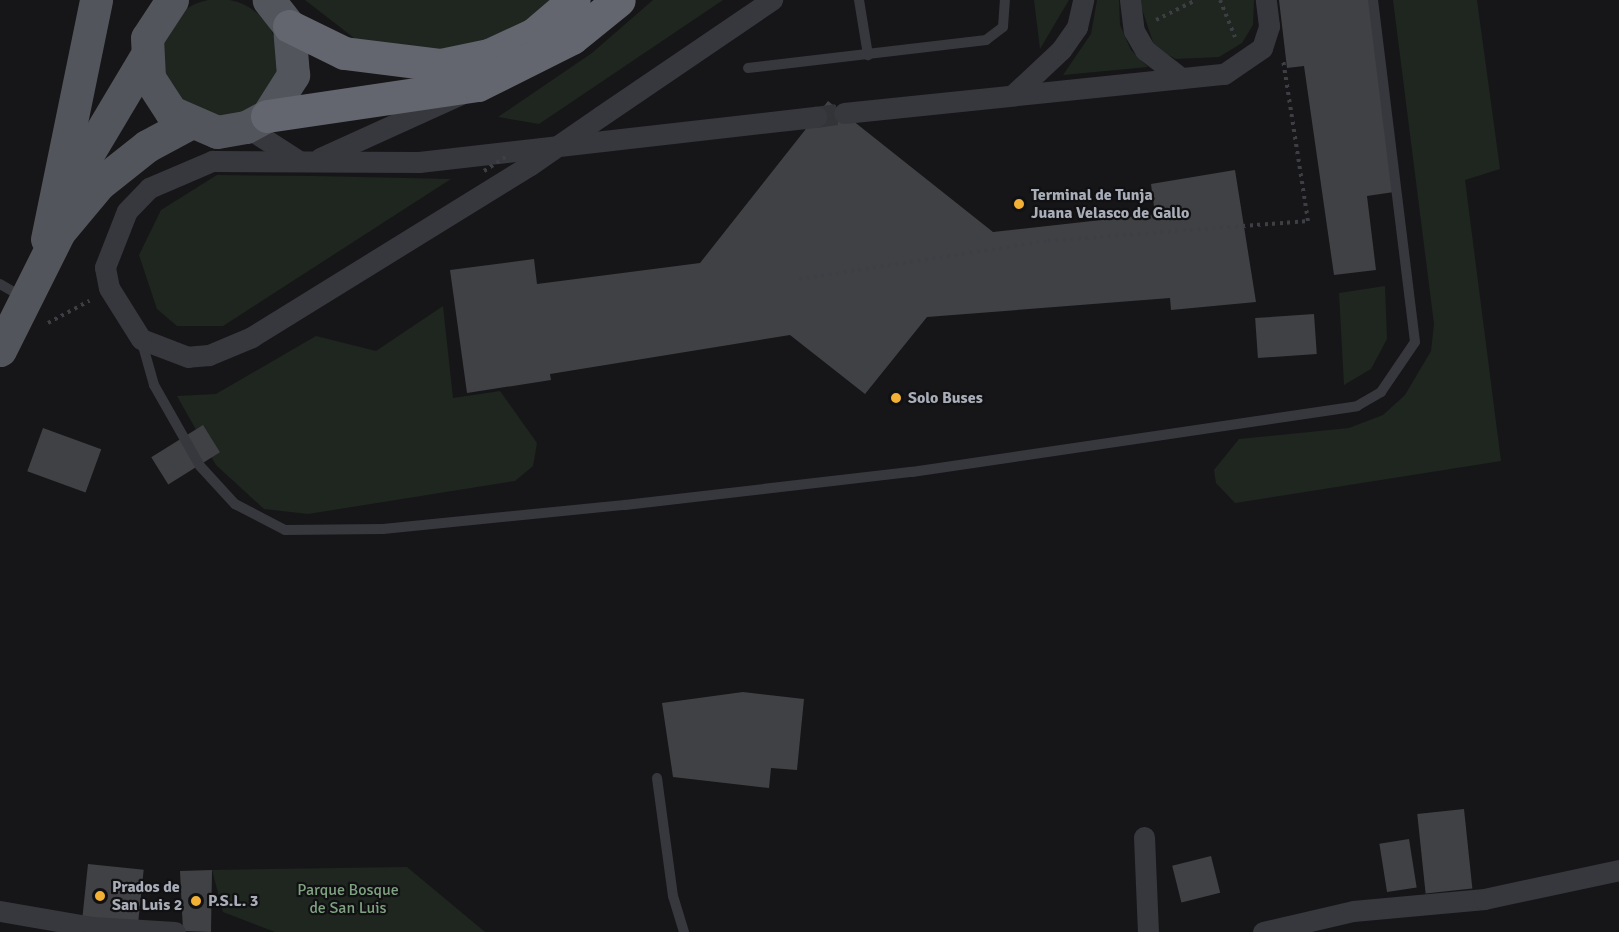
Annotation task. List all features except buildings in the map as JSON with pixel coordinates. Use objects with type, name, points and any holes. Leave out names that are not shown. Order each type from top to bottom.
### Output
[{"type":"highway","points":[[289,26],[344,53],[441,65],[489,55],[534,34],[574,0]]},
{"type":"highway","points":[[256,122],[478,85],[572,38],[619,0]]},
{"type":"main road","points":[[56,211],[96,0]]},
{"type":"main road","points":[[4,342],[20,288],[56,211],[148,29],[172,0]]},
{"type":"main road","points":[[148,29],[158,97],[188,124],[217,132],[256,122],[293,75],[289,26],[268,0]]},
{"type":"main road","points":[[20,288],[59,232],[99,184],[147,146],[188,124]]},
{"type":"street","points":[[307,161],[256,122],[212,161],[149,188],[127,212],[105,267],[109,288],[141,339],[188,357],[232,348],[530,165],[772,0]]},
{"type":"street","points":[[1014,93],[1061,50],[1077,27],[1083,0]]},
{"type":"street","points":[[1130,0],[1134,31],[1159,65],[1181,78]]},
{"type":"street","points":[[844,113],[1014,93],[1224,74],[1245,63],[1262,48],[1269,26],[1266,0]]},
{"type":"street","points":[[307,161],[478,85]]},
{"type":"street","points":[[212,161],[418,162],[816,117]]},
{"type":"street","points":[[1144,837],[1148,932]]},
{"type":"street","points":[[1263,932],[1353,911],[1484,899],[1619,870]]},
{"type":"street","points":[[0,911],[93,927],[176,932]]},
{"type":"lane","points":[[859,0],[868,55]]},
{"type":"lane","points":[[748,68],[986,40],[1003,27],[1005,0]]},
{"type":"lane","points":[[141,339],[154,385],[200,466],[236,504],[285,530],[383,529],[625,506],[1249,426],[1357,406],[1381,392],[1415,342],[1373,0]]},
{"type":"lane","points":[[657,778],[673,896],[684,932]]},
{"type":"path","points":[[1134,31],[1196,0]]},
{"type":"path","points":[[1220,0],[1245,63]]},
{"type":"path","points":[[799,279],[1048,241],[1308,221],[1282,53]]},
{"type":"path","points":[[4,342],[62,319],[109,288]]},
{"type":"green space","points":[[219,-1],[241,4],[261,16],[273,36],[278,58],[273,80],[261,100],[241,112],[219,117],[197,112],[177,100],[165,80],[160,58],[165,36],[177,16],[197,4]]},
{"type":"green space","points":[[305,0],[559,0],[532,28],[430,55],[363,45]]},
{"type":"green space","points":[[653,0],[723,0],[539,124],[498,117],[592,53]]},
{"type":"green space","points":[[1034,0],[1069,0],[1040,49]]},
{"type":"green space","points":[[1097,0],[1119,0],[1120,25],[1131,50],[1148,67],[1063,75],[1091,34]]},
{"type":"green space","points":[[1139,0],[1254,0],[1253,25],[1242,43],[1219,57],[1176,59],[1155,48]]},
{"type":"green space","points":[[1393,0],[1477,0],[1500,169],[1465,180],[1501,461],[1235,503],[1216,483],[1214,470],[1239,439],[1349,428],[1383,415],[1405,395],[1431,351],[1434,324]]},
{"type":"green space","points":[[217,175],[451,179],[223,326],[177,326],[157,309],[139,255],[161,210]]},
{"type":"green space","points":[[1385,286],[1387,339],[1371,369],[1344,385],[1339,293]]},
{"type":"green space","points":[[443,306],[453,398],[500,391],[537,443],[533,466],[515,481],[308,514],[264,509],[216,465],[177,396],[216,394],[316,336],[376,351]]},
{"type":"green space","name":"Parque Bosque de San Luis","points":[[407,867],[485,932],[275,932],[223,912],[212,870]]},
{"type":"tunnel","points":[[816,117],[844,113]]},
{"type":"place","name":"Terminal de Tunja Juana Velasco de Gallo","points":[[1019,204]]},
{"type":"place","name":"Solo Buses","points":[[896,398]]},
{"type":"place","name":"Prados de San Luis 2","points":[[100,896]]},
{"type":"place","name":"P.S.L. 3","points":[[196,901]]}]
